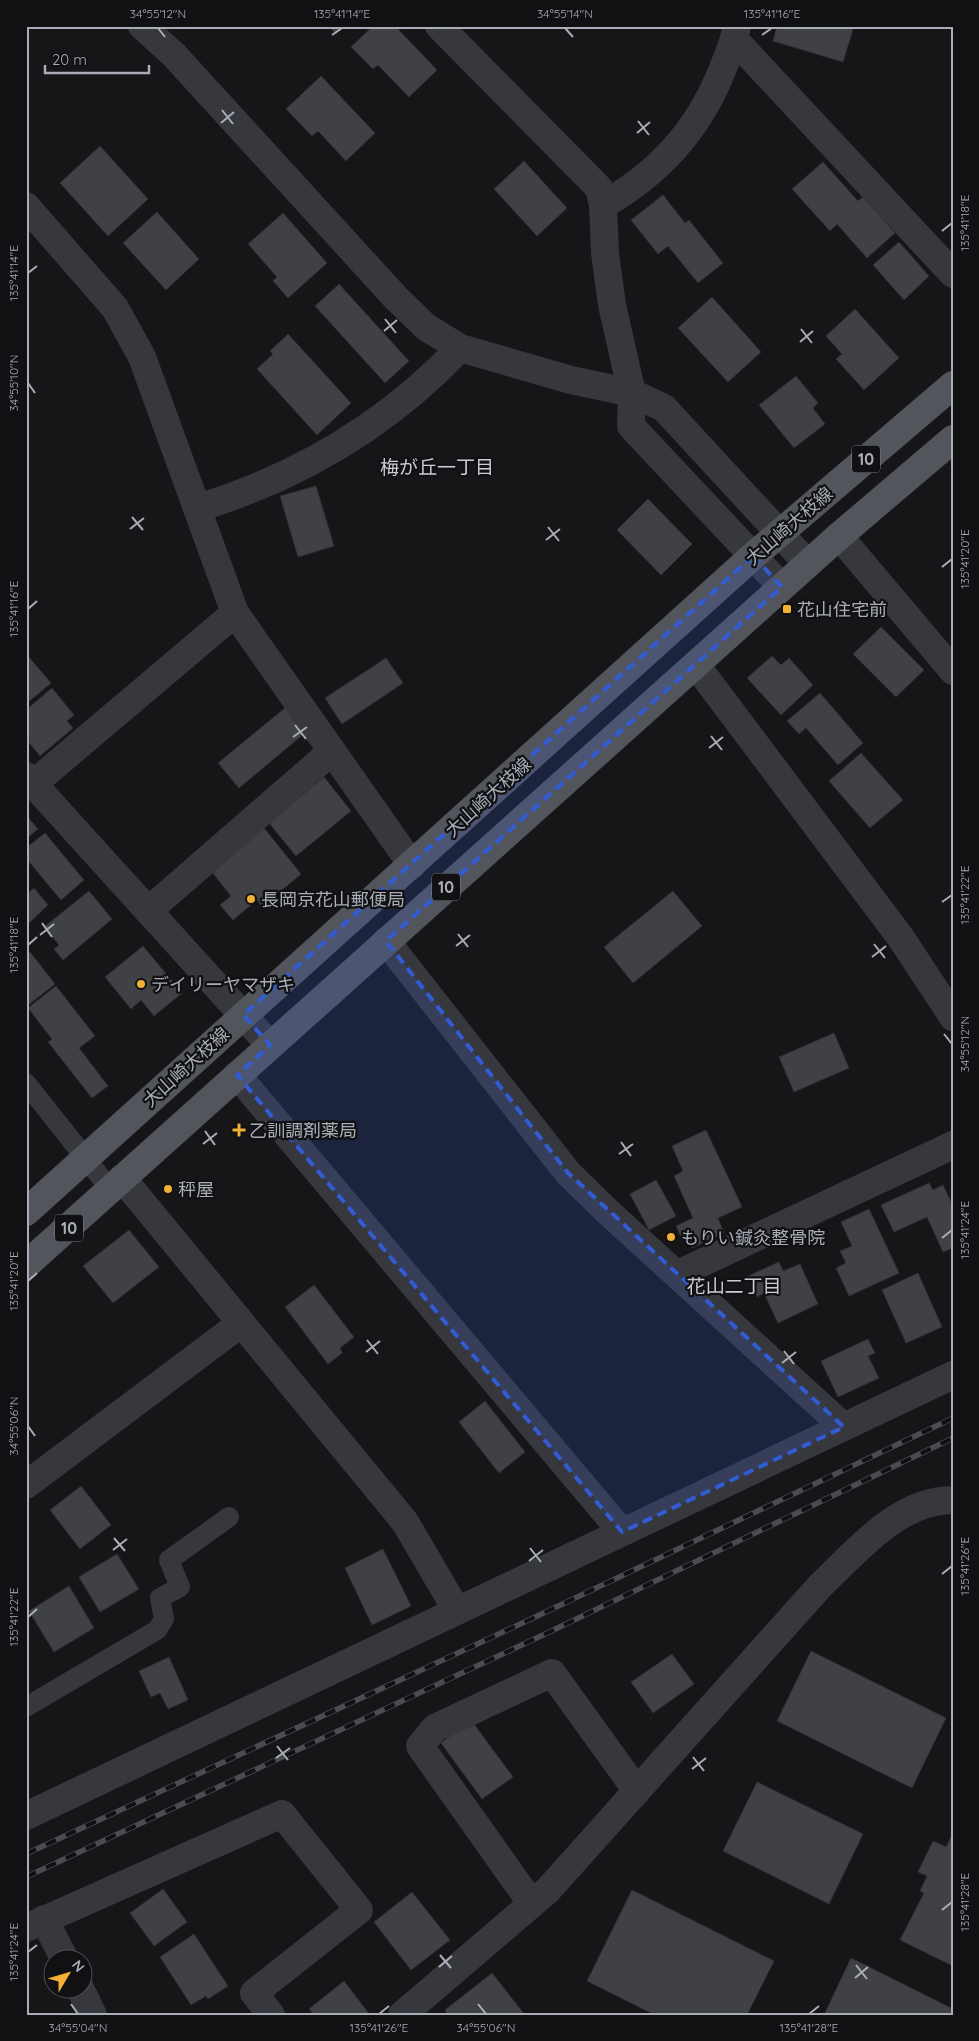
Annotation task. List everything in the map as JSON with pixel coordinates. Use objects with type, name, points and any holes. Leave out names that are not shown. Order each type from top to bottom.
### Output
[{"type":"main road","name":"大山崎大枝線","points":[[26,1212],[754,556],[953,385]]},
{"type":"main road","name":"10","points":[[26,1265],[839,536],[953,439]]},
{"type":"street","points":[[142,26],[174,55],[410,313],[426,327],[460,348],[571,380],[632,393],[664,408],[808,564]]},
{"type":"street","points":[[439,26],[599,188],[603,205],[605,253],[612,305],[632,393],[631,426],[782,587]]},
{"type":"street","points":[[603,205],[634,186],[658,168],[688,135],[711,97],[736,33],[953,274]]},
{"type":"street","points":[[26,206],[98,286],[130,332],[142,357],[235,613],[412,865]]},
{"type":"street","points":[[198,508],[271,482],[340,446],[403,402],[460,348]]},
{"type":"street","points":[[839,536],[953,671]]},
{"type":"street","points":[[235,613],[30,780],[270,1045]]},
{"type":"street","points":[[696,665],[901,938],[953,1018]]},
{"type":"street","points":[[148,911],[331,752]]},
{"type":"street","points":[[386,941],[568,1173],[608,1212],[844,1427]]},
{"type":"street","points":[[237,1074],[622,1532]]},
{"type":"street","points":[[678,1274],[953,1145]]},
{"type":"street","points":[[116,1183],[240,1324],[405,1522],[457,1611]]},
{"type":"street","points":[[26,1485],[240,1324]]},
{"type":"street","points":[[26,1816],[953,1375]]},
{"type":"street","points":[[402,2015],[548,1890],[820,1586],[868,1541],[915,1507],[937,1500],[953,1500]]},
{"type":"street","points":[[532,1904],[420,1746],[434,1728],[552,1673],[637,1791]]},
{"type":"street","points":[[55,1948],[35,1924],[282,1814],[360,1910],[254,1993],[271,2015]]},
{"type":"street","points":[[85,1998],[93,2015]]},
{"type":"lane","points":[[26,1083],[85,1158],[116,1183]]},
{"type":"lane","points":[[26,1707],[157,1630],[164,1619],[160,1598],[180,1587],[169,1560],[229,1517]]},
{"type":"highlighted area","points":[[753,556],[782,587],[386,941],[568,1173],[844,1427],[622,1532],[237,1075],[270,1045],[243,1015]]},
{"type":"building","points":[[329,26],[345,26],[336,34]]},
{"type":"building","points":[[373,26],[395,26],[437,70],[409,97],[378,65],[373,69],[351,47]]},
{"type":"building","points":[[777,26],[854,26],[843,62],[773,41]]},
{"type":"building","points":[[321,76],[375,133],[346,161],[318,131],[312,136],[286,109]]},
{"type":"building","points":[[100,146],[148,199],[108,236],[60,183]]},
{"type":"building","points":[[524,161],[567,208],[537,236],[494,189]]},
{"type":"building","points":[[823,162],[858,201],[863,197],[895,233],[867,258],[837,224],[830,231],[792,189]]},
{"type":"building","points":[[663,195],[685,223],[689,220],[723,263],[698,283],[668,246],[658,254],[631,220]]},
{"type":"building","points":[[157,212],[199,259],[166,290],[123,243]]},
{"type":"building","points":[[283,213],[327,263],[288,298],[273,281],[277,277],[248,244]]},
{"type":"building","points":[[899,242],[929,276],[904,300],[873,265]]},
{"type":"building","points":[[339,284],[409,361],[385,383],[315,306]]},
{"type":"building","points":[[712,297],[761,352],[728,382],[678,328]]},
{"type":"building","points":[[855,309],[899,358],[864,390],[836,359],[842,354],[826,336]]},
{"type":"building","points":[[288,334],[351,403],[317,435],[257,369],[273,354],[270,351]]},
{"type":"building","points":[[796,376],[818,403],[813,408],[825,424],[794,448],[759,405]]},
{"type":"building","points":[[316,486],[334,546],[298,557],[280,496]]},
{"type":"building","points":[[648,499],[692,544],[661,575],[617,530]]},
{"type":"building","points":[[881,627],[924,670],[896,697],[853,654]]},
{"type":"building","points":[[28,656],[51,683],[26,704],[26,657]]},
{"type":"building","points":[[772,656],[781,665],[789,658],[813,685],[781,715],[747,678]]},
{"type":"building","points":[[386,658],[403,683],[342,724],[325,698]]},
{"type":"building","points":[[52,688],[74,715],[67,721],[73,728],[40,756],[26,739],[26,710]]},
{"type":"building","points":[[820,693],[863,743],[838,765],[806,728],[799,734],[787,721]]},
{"type":"building","points":[[285,708],[306,732],[239,788],[218,763]]},
{"type":"building","points":[[861,753],[903,800],[870,828],[829,781]]},
{"type":"building","points":[[324,777],[351,811],[296,856],[269,823]]},
{"type":"building","points":[[26,815],[38,829],[26,839]]},
{"type":"building","points":[[264,828],[301,874],[262,907],[257,900],[233,920],[220,905],[231,896],[212,872]]},
{"type":"building","points":[[45,833],[84,880],[61,900],[26,858],[26,848]]},
{"type":"building","points":[[34,888],[48,905],[26,926],[26,891],[28,893]]},
{"type":"building","points":[[89,891],[112,919],[63,960],[54,949],[59,945],[44,927]]},
{"type":"building","points":[[673,891],[702,926],[633,983],[604,947]]},
{"type":"building","points":[[143,946],[182,993],[154,1016],[141,1000],[131,1009],[105,977]]},
{"type":"building","points":[[30,952],[55,984],[27,1006],[26,955]]},
{"type":"building","points":[[56,986],[95,1036],[79,1048],[108,1086],[92,1098],[48,1042],[52,1039],[28,1008]]},
{"type":"building","points":[[834,1033],[849,1068],[794,1092],[779,1057]]},
{"type":"building","points":[[706,1130],[742,1207],[718,1218],[724,1233],[692,1248],[686,1234],[681,1237],[676,1226],[693,1218],[674,1176],[683,1171],[672,1146]]},
{"type":"building","points":[[656,1180],[676,1216],[649,1230],[630,1194]]},
{"type":"building","points":[[929,1183],[933,1190],[943,1185],[953,1206],[953,1248],[943,1252],[927,1217],[894,1232],[881,1205]]},
{"type":"building","points":[[869,1209],[899,1273],[849,1296],[836,1268],[846,1263],[840,1251],[852,1246],[841,1222]]},
{"type":"building","points":[[129,1230],[159,1267],[113,1303],[83,1266]]},
{"type":"building","points":[[779,1262],[783,1271],[800,1264],[818,1304],[778,1323],[764,1293],[757,1297],[748,1276]]},
{"type":"building","points":[[918,1273],[942,1327],[906,1343],[882,1290]]},
{"type":"building","points":[[314,1285],[354,1337],[340,1348],[342,1353],[328,1364],[285,1307]]},
{"type":"building","points":[[868,1339],[875,1353],[868,1356],[879,1378],[838,1397],[821,1361]]},
{"type":"building","points":[[485,1401],[525,1452],[499,1473],[459,1422]]},
{"type":"building","points":[[81,1486],[111,1525],[80,1549],[50,1510]]},
{"type":"building","points":[[383,1549],[411,1606],[372,1625],[345,1568]]},
{"type":"building","points":[[117,1554],[139,1589],[100,1612],[79,1577]]},
{"type":"building","points":[[69,1586],[94,1628],[54,1652],[29,1611]]},
{"type":"building","points":[[811,1651],[946,1718],[912,1788],[777,1721]]},
{"type":"building","points":[[672,1654],[694,1684],[653,1713],[631,1682]]},
{"type":"building","points":[[169,1657],[188,1700],[168,1709],[160,1693],[151,1697],[139,1671]]},
{"type":"building","points":[[471,1720],[513,1777],[482,1799],[441,1743]]},
{"type":"building","points":[[757,1782],[863,1834],[829,1904],[723,1851]]},
{"type":"building","points":[[952,1835],[953,1966],[900,1940],[924,1893],[920,1891],[927,1876],[918,1872],[933,1841],[946,1847]]},
{"type":"building","points":[[163,1889],[187,1922],[154,1946],[130,1913]]},
{"type":"building","points":[[632,1890],[774,1961],[747,2015],[655,2015],[587,1981]]},
{"type":"building","points":[[412,1892],[450,1940],[411,1970],[374,1922]]},
{"type":"building","points":[[194,1934],[228,1986],[208,1999],[206,1996],[191,2005],[160,1957]]},
{"type":"building","points":[[851,1958],[953,2009],[953,2015],[824,2015]]},
{"type":"building","points":[[492,1973],[525,2015],[448,2015],[445,2010]]},
{"type":"building","points":[[344,1981],[370,2015],[314,2015],[309,2009]]},
{"type":"railway","points":[[26,1854],[531,1619],[953,1418]]},
{"type":"railway","points":[[26,1877],[543,1635],[953,1438]]},
{"type":"place","name":"花山住宅前","points":[[787,609]]},
{"type":"place","name":"長岡京花山郵便局","points":[[251,899]]},
{"type":"place","name":"デイリーヤマザキ","points":[[141,984]]},
{"type":"place","name":"乙訓調剤薬局","points":[[239,1130]]},
{"type":"place","name":"秤屋","points":[[168,1189]]},
{"type":"place","name":"もりい鍼灸整骨院","points":[[671,1237]]},
{"type":"district","name":"梅が丘一丁目","points":[[437,467]]},
{"type":"district","name":"花山二丁目","points":[[734,1286]]}]
